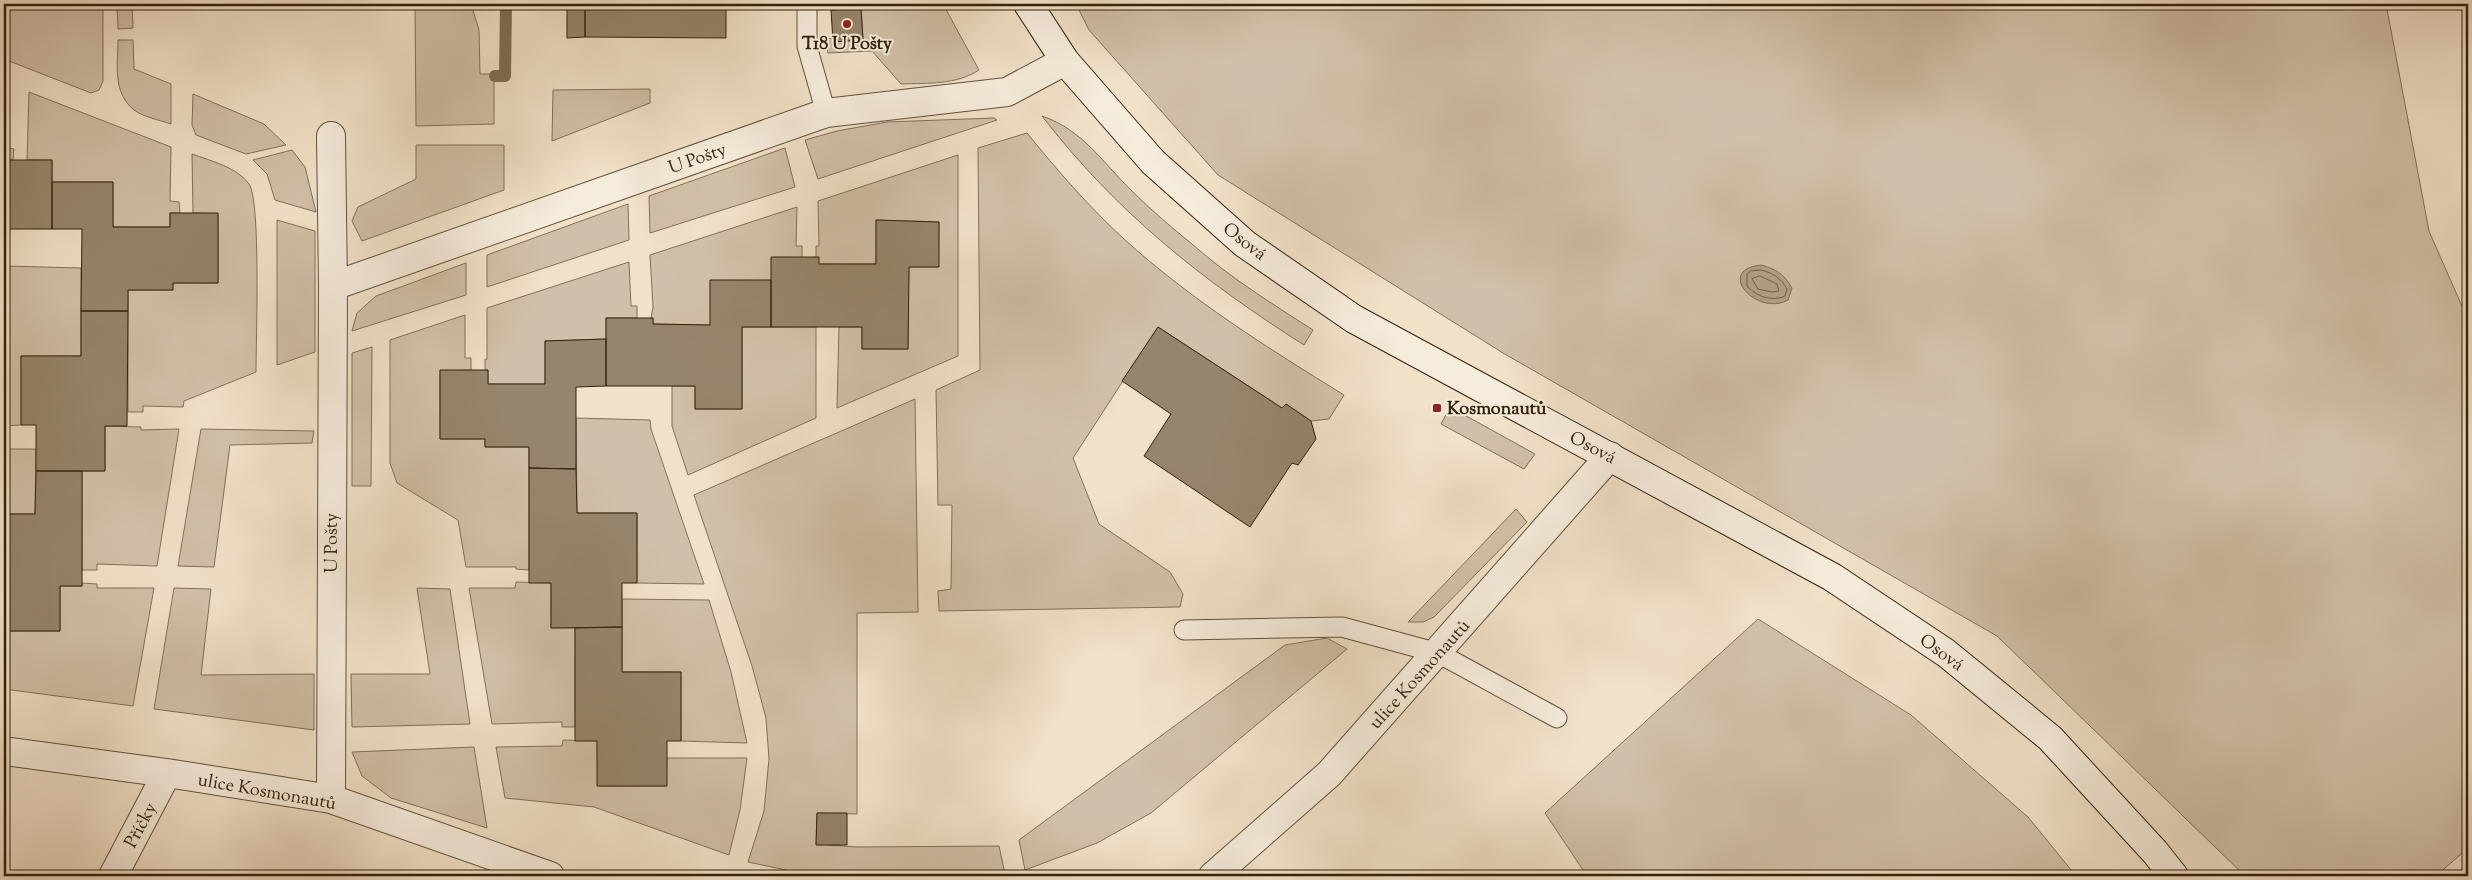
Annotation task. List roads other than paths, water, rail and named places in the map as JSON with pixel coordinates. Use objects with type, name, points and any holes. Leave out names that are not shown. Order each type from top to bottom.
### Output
[{"type":"street","name":"Osová","points":[[1028,4],[1065,61],[1153,162],[1245,244],[1354,319],[1832,577],[1946,653],[2050,738],[2155,852],[2174,876]]},
{"type":"street","name":"U Pošty","points":[[333,286],[826,113],[1007,92],[1065,61]]},
{"type":"street","name":"U Pošty","points":[[331,136],[333,286],[331,800]]},
{"type":"street","name":"ulice Kosmonautů","points":[[1213,876],[1329,774],[1438,653],[1610,456]]},
{"type":"street","name":"ulice Kosmonautů","points":[[4,751],[167,773],[331,800],[550,876]]},
{"type":"street","name":"Příčky","points":[[113,876],[167,773]]},
{"type":"lane","points":[[808,4],[807,46],[826,113]]},
{"type":"lane","points":[[1184,630],[1342,627],[1438,653],[1557,718]]},
{"type":"water","points":[[1761,265],[1775,270],[1786,279],[1792,288],[1788,300],[1776,304],[1764,302],[1753,298],[1745,291],[1741,283],[1741,275],[1747,269]]},
{"type":"waterway","points":[[495,76],[505,76],[506,4]]},
{"type":"place","name":"T18 U Pošty","points":[[847,24]]},
{"type":"place","name":"Kosmonautů","points":[[1437,408]]}]
